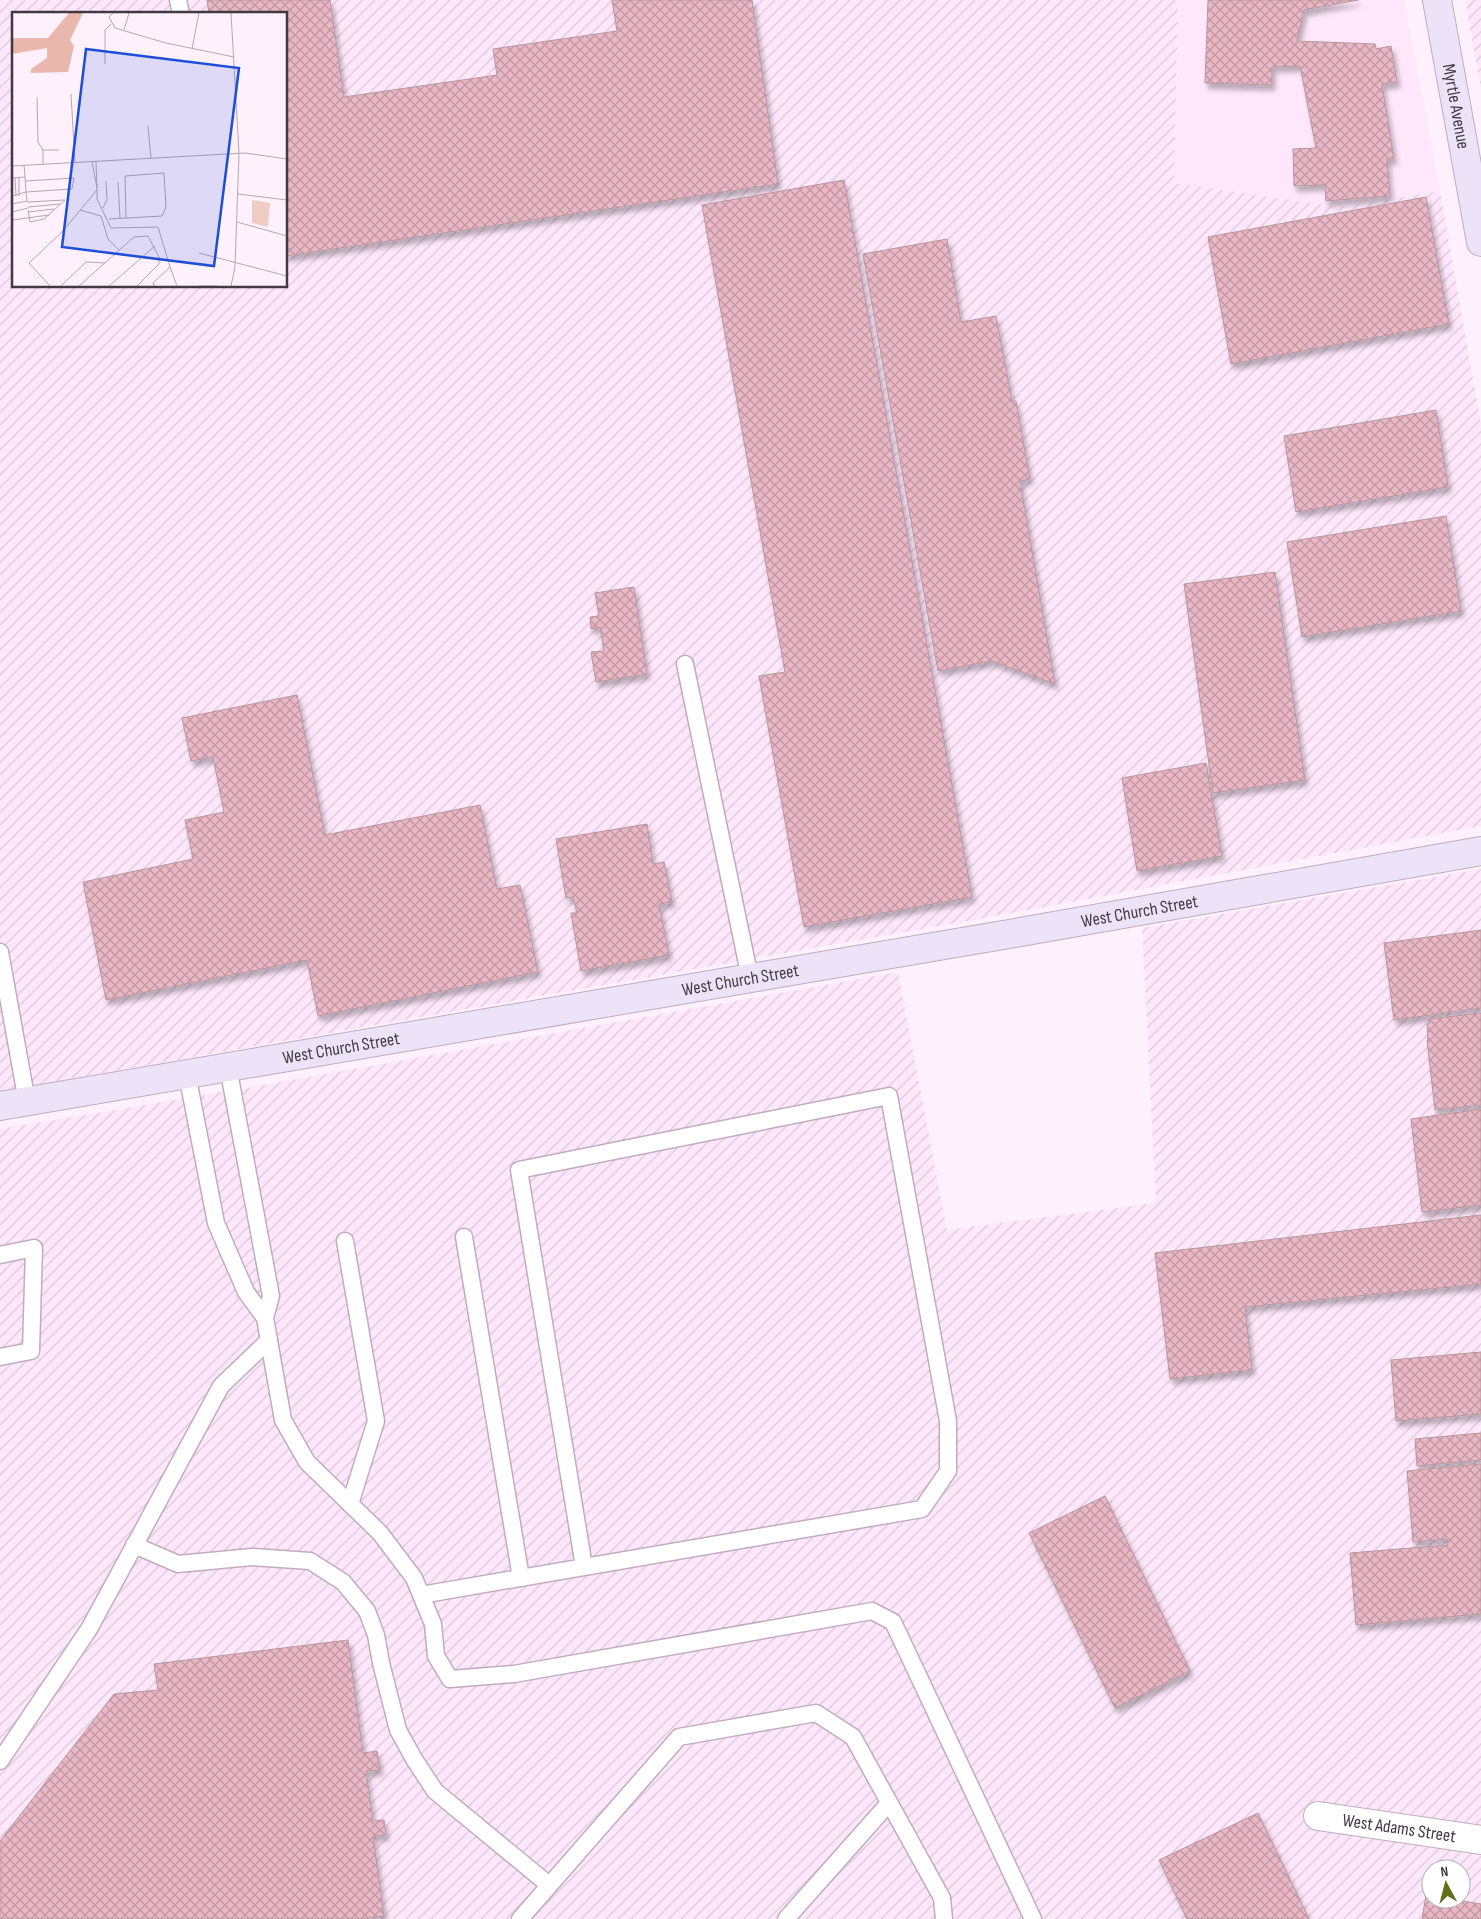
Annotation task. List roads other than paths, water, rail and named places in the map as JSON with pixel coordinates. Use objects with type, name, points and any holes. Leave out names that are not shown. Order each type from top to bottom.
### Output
[{"type":"street","name":"Myrtle Avenue","points":[[1437,0],[1481,242]]},
{"type":"street","name":"West Church Street","points":[[0,1106],[1015,933],[1481,851]]},
{"type":"street","name":"West Adams Street","points":[[1318,1816],[1481,1840]]},
{"type":"lane","points":[[685,664],[750,978]]},
{"type":"lane","points":[[0,952],[27,1102]]},
{"type":"lane","points":[[228,1067],[271,1296],[265,1318],[283,1420],[306,1462],[380,1533],[414,1578],[433,1624],[436,1656],[450,1679],[514,1674],[872,1611],[893,1622],[1033,1919]]},
{"type":"lane","points":[[187,1074],[216,1223],[246,1292],[265,1318]]},
{"type":"lane","points":[[421,1595],[922,1509],[948,1471],[948,1421],[889,1096],[519,1170],[584,1567]]},
{"type":"lane","points":[[464,1237],[521,1578]]},
{"type":"lane","points":[[345,1241],[376,1421],[350,1504]]},
{"type":"lane","points":[[0,1254],[34,1248],[31,1351],[0,1357]]},
{"type":"lane","points":[[0,1761],[89,1630],[221,1386],[269,1340]]},
{"type":"lane","points":[[134,1545],[178,1564],[252,1558],[310,1561],[343,1582],[367,1611],[376,1636],[398,1730],[435,1791],[549,1885]]},
{"type":"lane","points":[[520,1919],[679,1737],[816,1713],[853,1737],[942,1898],[944,1919]]},
{"type":"lane","points":[[786,1919],[889,1803]]}]
